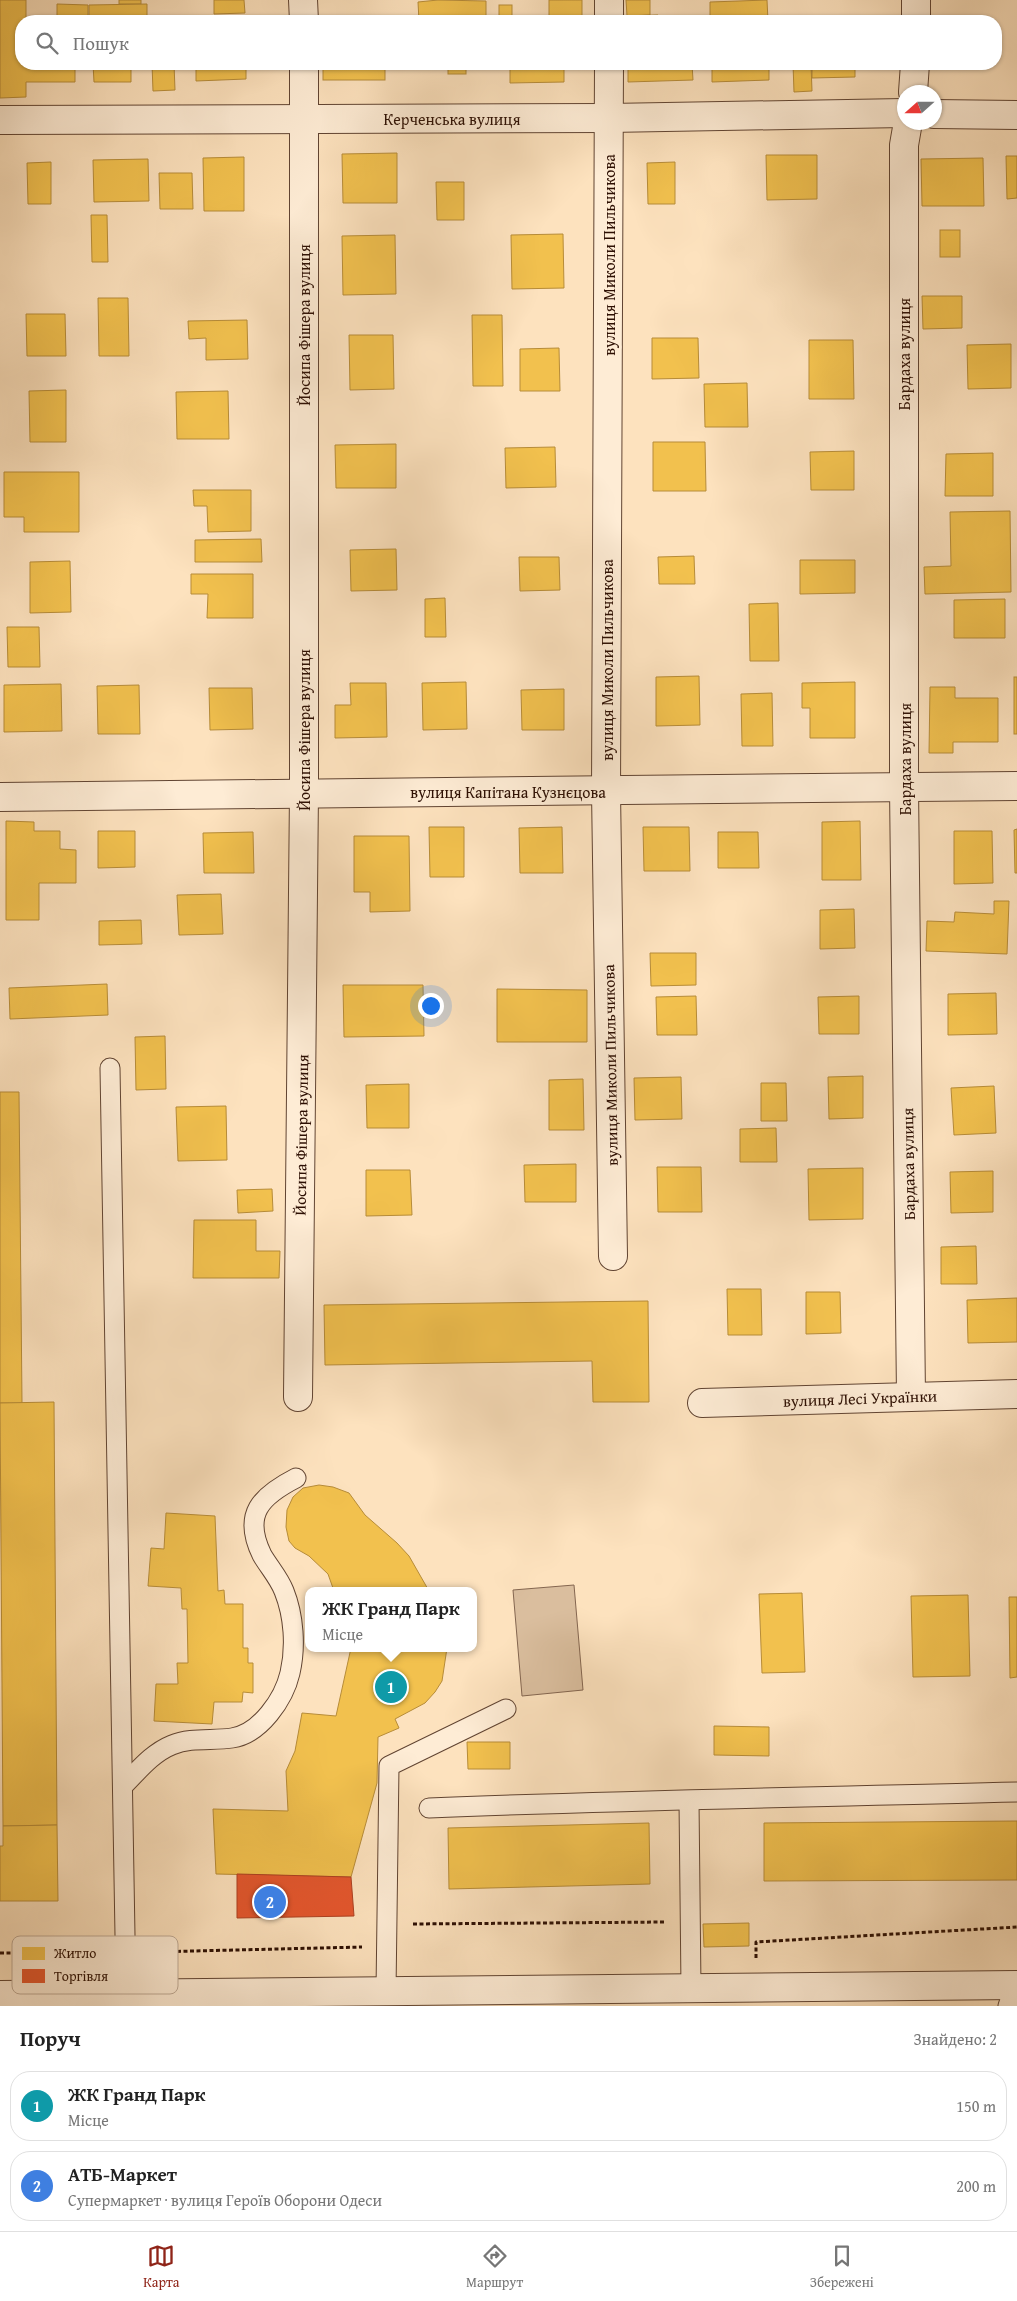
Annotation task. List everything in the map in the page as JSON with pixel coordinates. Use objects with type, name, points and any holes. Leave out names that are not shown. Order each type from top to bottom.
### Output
[{"type":"street","points":[[303,0],[304,15]]},
{"type":"street","points":[[609,0],[609,15]]},
{"type":"street","points":[[916,0],[916,15]]},
{"type":"street","name":"Йосипа Фішера вулиця","points":[[298,1397],[304,791],[304,70]]},
{"type":"street","name":"вулиця Миколи Пильчикова","points":[[609,70],[606,792],[613,1256]]},
{"type":"street","points":[[914,85],[915,70]]},
{"type":"street","name":"Керченська вулиця","points":[[0,120],[610,118],[897,113]]},
{"type":"street","points":[[942,114],[1017,114]]},
{"type":"street","name":"Бардаха вулиця","points":[[907,130],[904,145],[904,788],[911,1396]]},
{"type":"street","name":"вулиця Капітана Кузнєцова","points":[[0,797],[304,791],[606,792],[1017,786]]},
{"type":"street","name":"вулиця Лесі Українки","points":[[702,1403],[1017,1394]]},
{"type":"street","points":[[135,1994],[188,2000],[357,1999],[386,1991],[691,1988],[1013,1992]]},
{"type":"street","points":[[0,1995],[63,1994]]},
{"type":"lane","points":[[110,1068],[126,1936]]},
{"type":"lane","points":[[123,1786],[157,1752],[174,1744],[206,1738],[233,1738],[257,1729],[274,1708],[290,1674],[294,1632],[284,1591],[262,1553],[254,1526],[260,1502],[275,1489],[296,1478]]},
{"type":"lane","points":[[386,1991],[389,1766],[506,1708]]},
{"type":"lane","points":[[429,1808],[617,1801],[689,1801],[1017,1792]]},
{"type":"lane","points":[[689,1801],[691,1988]]},
{"type":"path","points":[[387,1924],[690,1922]]},
{"type":"path","points":[[747,1958],[757,1958],[756,1942],[1017,1927]]},
{"type":"path","points":[[178,1951],[387,1947]]},
{"type":"shaded area","points":[[574,1585],[583,1690],[522,1696],[513,1590]]},
{"type":"building: Житло","points":[[0,0],[26,0],[26,15],[15,15],[15,70],[75,70],[75,82],[26,82],[26,97],[0,98]]},
{"type":"building: Житло","points":[[119,0],[141,0],[141,4],[119,4]]},
{"type":"building: Житло","points":[[214,0],[244,0],[245,13],[214,14]]},
{"type":"building: Житло","points":[[438,0],[486,1],[486,15],[419,15],[418,2]]},
{"type":"building: Житло","points":[[549,0],[582,0],[582,15],[549,15]]},
{"type":"building: Житло","points":[[626,0],[650,0],[650,15],[627,15]]},
{"type":"building: Житло","points":[[767,0],[768,15],[710,15],[710,2]]},
{"type":"building: Житло","points":[[57,4],[88,5],[88,15],[57,15]]},
{"type":"building: Житло","points":[[147,4],[147,15],[89,15],[89,5]]},
{"type":"building: Житло","points":[[499,5],[512,5],[512,15],[499,15]]},
{"type":"building: Житло","points":[[93,70],[131,70],[131,82],[94,82]]},
{"type":"building: Житло","points":[[152,70],[174,70],[175,90],[153,91]]},
{"type":"building: Житло","points":[[196,70],[246,70],[246,79],[196,81]]},
{"type":"building: Житло","points":[[323,70],[385,70],[385,80],[323,80]]},
{"type":"building: Житло","points":[[448,70],[466,70],[466,74],[448,74]]},
{"type":"building: Житло","points":[[510,70],[564,70],[564,82],[510,83]]},
{"type":"building: Житло","points":[[628,70],[692,70],[693,80],[628,82]]},
{"type":"building: Житло","points":[[712,70],[769,70],[769,80],[712,82]]},
{"type":"building: Житло","points":[[793,70],[811,70],[812,91],[794,92]]},
{"type":"building: Житло","points":[[812,70],[855,70],[855,77],[812,78]]},
{"type":"building: Житло","points":[[397,153],[397,203],[343,203],[342,154]]},
{"type":"building: Житло","points":[[766,155],[817,155],[817,199],[767,200]]},
{"type":"building: Житло","points":[[1006,156],[1017,156],[1017,198],[1007,199]]},
{"type":"building: Житло","points":[[244,157],[244,211],[204,211],[203,158]]},
{"type":"building: Житло","points":[[983,158],[984,206],[922,206],[921,159]]},
{"type":"building: Житло","points":[[148,159],[149,201],[94,202],[93,160]]},
{"type":"building: Житло","points":[[51,162],[51,204],[28,204],[27,163]]},
{"type":"building: Житло","points":[[675,162],[675,204],[648,204],[647,163]]},
{"type":"building: Житло","points":[[159,173],[192,173],[193,209],[160,209]]},
{"type":"building: Житло","points":[[436,182],[464,182],[464,220],[437,220]]},
{"type":"building: Житло","points":[[91,215],[107,215],[108,262],[92,262]]},
{"type":"building: Житло","points":[[940,230],[960,230],[960,257],[940,257]]},
{"type":"building: Житло","points":[[563,234],[564,288],[512,289],[511,235]]},
{"type":"building: Житло","points":[[395,235],[396,294],[343,295],[342,236]]},
{"type":"building: Житло","points":[[922,296],[962,296],[962,328],[923,329]]},
{"type":"building: Житло","points":[[98,298],[128,298],[129,356],[99,356]]},
{"type":"building: Житло","points":[[26,314],[65,314],[66,356],[27,356]]},
{"type":"building: Житло","points":[[472,315],[502,315],[503,386],[473,386]]},
{"type":"building: Житло","points":[[247,320],[248,359],[206,360],[206,338],[189,339],[188,321]]},
{"type":"building: Житло","points":[[349,335],[393,335],[394,389],[350,390]]},
{"type":"building: Житло","points":[[652,338],[698,338],[699,378],[652,379]]},
{"type":"building: Житло","points":[[809,340],[853,340],[854,399],[809,399]]},
{"type":"building: Житло","points":[[1011,344],[1011,388],[968,389],[967,345]]},
{"type":"building: Житло","points":[[559,348],[560,391],[520,391],[520,349]]},
{"type":"building: Житло","points":[[747,383],[748,427],[705,427],[704,384]]},
{"type":"building: Житло","points":[[66,390],[66,442],[30,442],[29,391]]},
{"type":"building: Житло","points":[[228,391],[229,439],[177,439],[176,392]]},
{"type":"building: Житло","points":[[653,442],[705,442],[706,491],[653,491]]},
{"type":"building: Житло","points":[[396,444],[396,488],[336,488],[335,445]]},
{"type":"building: Житло","points":[[555,447],[556,487],[506,488],[505,448]]},
{"type":"building: Житло","points":[[854,451],[854,490],[811,490],[810,452]]},
{"type":"building: Житло","points":[[993,453],[993,496],[945,496],[946,454]]},
{"type":"building: Житло","points":[[4,472],[79,472],[79,532],[24,532],[24,517],[4,517]]},
{"type":"building: Житло","points":[[193,490],[251,490],[251,531],[208,532],[207,506],[194,506]]},
{"type":"building: Житло","points":[[1010,511],[1011,592],[925,594],[924,567],[951,566],[950,512]]},
{"type":"building: Житло","points":[[261,539],[262,562],[195,562],[195,540]]},
{"type":"building: Житло","points":[[396,549],[397,590],[351,591],[350,550]]},
{"type":"building: Житло","points":[[694,556],[695,584],[659,584],[658,557]]},
{"type":"building: Житло","points":[[519,557],[559,557],[560,590],[520,591]]},
{"type":"building: Житло","points":[[800,560],[855,560],[855,593],[800,594]]},
{"type":"building: Житло","points":[[70,561],[71,612],[30,613],[30,562]]},
{"type":"building: Житло","points":[[191,574],[253,574],[253,618],[207,618],[208,594],[191,594]]},
{"type":"building: Житло","points":[[445,598],[446,637],[425,637],[425,599]]},
{"type":"building: Житло","points":[[1005,599],[1005,638],[954,638],[954,600]]},
{"type":"building: Житло","points":[[778,603],[779,661],[750,661],[749,604]]},
{"type":"building: Житло","points":[[7,627],[39,627],[40,667],[8,667]]},
{"type":"building: Житло","points":[[699,676],[700,725],[656,726],[656,677]]},
{"type":"building: Житло","points":[[1014,677],[1017,677],[1017,734],[1014,734]]},
{"type":"building: Житло","points":[[466,682],[467,729],[423,730],[422,683]]},
{"type":"building: Житло","points":[[855,682],[855,738],[810,738],[810,708],[802,708],[802,683]]},
{"type":"building: Житло","points":[[350,683],[386,683],[387,737],[335,738],[335,705],[351,705]]},
{"type":"building: Житло","points":[[61,684],[62,731],[4,732],[4,685]]},
{"type":"building: Житло","points":[[139,685],[140,734],[98,734],[97,686]]},
{"type":"building: Житло","points":[[930,687],[955,687],[955,698],[998,698],[998,742],[953,742],[953,753],[929,753]]},
{"type":"building: Житло","points":[[209,688],[252,688],[253,729],[210,730]]},
{"type":"building: Житло","points":[[564,689],[564,730],[522,730],[521,690]]},
{"type":"building: Житло","points":[[772,693],[773,746],[742,746],[741,694]]},
{"type":"building: Житло","points":[[6,821],[34,822],[34,831],[60,831],[60,849],[76,850],[76,883],[39,883],[39,920],[6,920]]},
{"type":"building: Житло","points":[[860,821],[861,880],[822,880],[822,822]]},
{"type":"building: Житло","points":[[429,827],[464,827],[464,877],[430,877]]},
{"type":"building: Житло","points":[[562,827],[563,873],[520,873],[519,828]]},
{"type":"building: Житло","points":[[643,827],[689,827],[690,871],[644,871]]},
{"type":"building: Житло","points":[[1017,829],[1017,873],[1015,873],[1014,830]]},
{"type":"building: Житло","points":[[98,831],[135,831],[135,867],[98,868]]},
{"type":"building: Житло","points":[[954,831],[992,831],[993,883],[954,884]]},
{"type":"building: Житло","points":[[253,832],[254,873],[204,873],[203,833]]},
{"type":"building: Житло","points":[[718,832],[758,832],[759,868],[718,868]]},
{"type":"building: Житло","points":[[354,836],[409,836],[410,911],[370,912],[370,892],[354,892]]},
{"type":"building: Житло","points":[[221,894],[223,934],[179,935],[177,895]]},
{"type":"building: Житло","points":[[994,901],[1009,901],[1007,954],[926,951],[927,921],[954,922],[955,912],[994,914]]},
{"type":"building: Житло","points":[[854,909],[855,948],[820,949],[820,910]]},
{"type":"building: Житло","points":[[141,920],[142,944],[99,945],[99,921]]},
{"type":"building: Житло","points":[[650,953],[696,953],[696,985],[651,986]]},
{"type":"building: Житло","points":[[107,984],[108,1015],[10,1019],[9,988]]},
{"type":"building: Житло","points":[[343,985],[423,985],[424,1036],[344,1037]]},
{"type":"building: Житло","points":[[497,989],[587,990],[587,1042],[497,1042]]},
{"type":"building: Житло","points":[[996,993],[997,1034],[948,1035],[948,994]]},
{"type":"building: Житло","points":[[696,996],[697,1035],[657,1035],[656,997]]},
{"type":"building: Житло","points":[[859,996],[859,1034],[819,1034],[818,997]]},
{"type":"building: Житло","points":[[165,1036],[166,1089],[136,1090],[135,1037]]},
{"type":"building: Житло","points":[[863,1076],[863,1118],[829,1119],[828,1077]]},
{"type":"building: Житло","points":[[681,1077],[682,1119],[635,1120],[634,1078]]},
{"type":"building: Житло","points":[[583,1079],[584,1130],[549,1130],[549,1080]]},
{"type":"building: Житло","points":[[761,1083],[786,1083],[787,1121],[761,1121]]},
{"type":"building: Житло","points":[[409,1084],[409,1128],[367,1128],[366,1085]]},
{"type":"building: Житло","points":[[994,1086],[996,1133],[954,1135],[951,1088]]},
{"type":"building: Житло","points":[[0,1092],[19,1092],[22,1403],[0,1403]]},
{"type":"building: Житло","points":[[226,1106],[227,1160],[178,1161],[176,1107]]},
{"type":"building: Житло","points":[[776,1128],[777,1162],[740,1162],[740,1129]]},
{"type":"building: Житло","points":[[576,1164],[576,1202],[525,1202],[524,1165]]},
{"type":"building: Житло","points":[[657,1167],[701,1167],[702,1212],[658,1212]]},
{"type":"building: Житло","points":[[863,1168],[863,1219],[809,1220],[808,1169]]},
{"type":"building: Житло","points":[[366,1170],[410,1170],[412,1215],[366,1216]]},
{"type":"building: Житло","points":[[993,1171],[993,1212],[951,1213],[950,1172]]},
{"type":"building: Житло","points":[[272,1189],[273,1211],[238,1213],[237,1190]]},
{"type":"building: Житло","points":[[194,1220],[256,1220],[256,1251],[280,1251],[279,1278],[193,1278]]},
{"type":"building: Житло","points":[[976,1246],[977,1284],[941,1284],[941,1247]]},
{"type":"building: Житло","points":[[727,1289],[761,1289],[762,1335],[728,1335]]},
{"type":"building: Житло","points":[[806,1292],[840,1292],[841,1333],[806,1334]]},
{"type":"building: Житло","points":[[1017,1298],[1017,1342],[968,1343],[967,1300]]},
{"type":"building: Житло","points":[[648,1301],[649,1402],[593,1402],[592,1361],[325,1365],[324,1305]]},
{"type":"building: Житло","points":[[54,1402],[57,1825],[3,1826],[0,1403]]},
{"type":"building: Житло","points":[[319,1485],[333,1487],[349,1493],[365,1515],[409,1556],[427,1587],[333,1587],[328,1574],[289,1541],[286,1527],[287,1510],[293,1497],[303,1488]]},
{"type":"building: Житло","points":[[166,1513],[215,1516],[218,1591],[224,1590],[225,1604],[243,1604],[243,1648],[248,1648],[248,1663],[253,1663],[253,1693],[243,1692],[242,1702],[214,1702],[212,1724],[154,1721],[156,1684],[178,1684],[177,1663],[188,1663],[187,1609],[182,1609],[181,1588],[148,1586],[151,1548],[164,1549]]},
{"type":"building: Житло","points":[[802,1593],[805,1672],[762,1673],[759,1594]]},
{"type":"building: Житло","points":[[968,1595],[970,1676],[913,1677],[911,1596]]},
{"type":"building: Житло","points":[[1009,1597],[1017,1597],[1017,1677],[1010,1678]]},
{"type":"building: Житло","points":[[350,1652],[446,1652],[442,1681],[435,1692],[425,1703],[395,1719],[399,1728],[378,1737],[377,1783],[351,1877],[216,1874],[213,1809],[288,1811],[286,1771],[295,1751],[302,1713],[336,1716]]},
{"type":"building: Житло","points":[[714,1726],[769,1727],[769,1756],[714,1755]]},
{"type":"building: Житло","points":[[467,1742],[510,1742],[510,1769],[468,1769]]},
{"type":"building: Житло","points":[[1017,1821],[1017,1880],[764,1881],[764,1823]]},
{"type":"building: Житло","points":[[649,1823],[650,1884],[449,1889],[448,1828]]},
{"type":"building: Житло","points":[[57,1825],[58,1901],[0,1901],[0,1846],[3,1846],[3,1826]]},
{"type":"building: Житло","points":[[749,1923],[749,1946],[704,1947],[703,1924]]},
{"type":"building: Торгівля","points":[[237,1874],[351,1877],[354,1916],[237,1918]]},
{"type":"place","name":"ЖК Гранд Парк","points":[[391,1687]]},
{"type":"place","name":"АТБ-Маркет","points":[[270,1902]]}]
